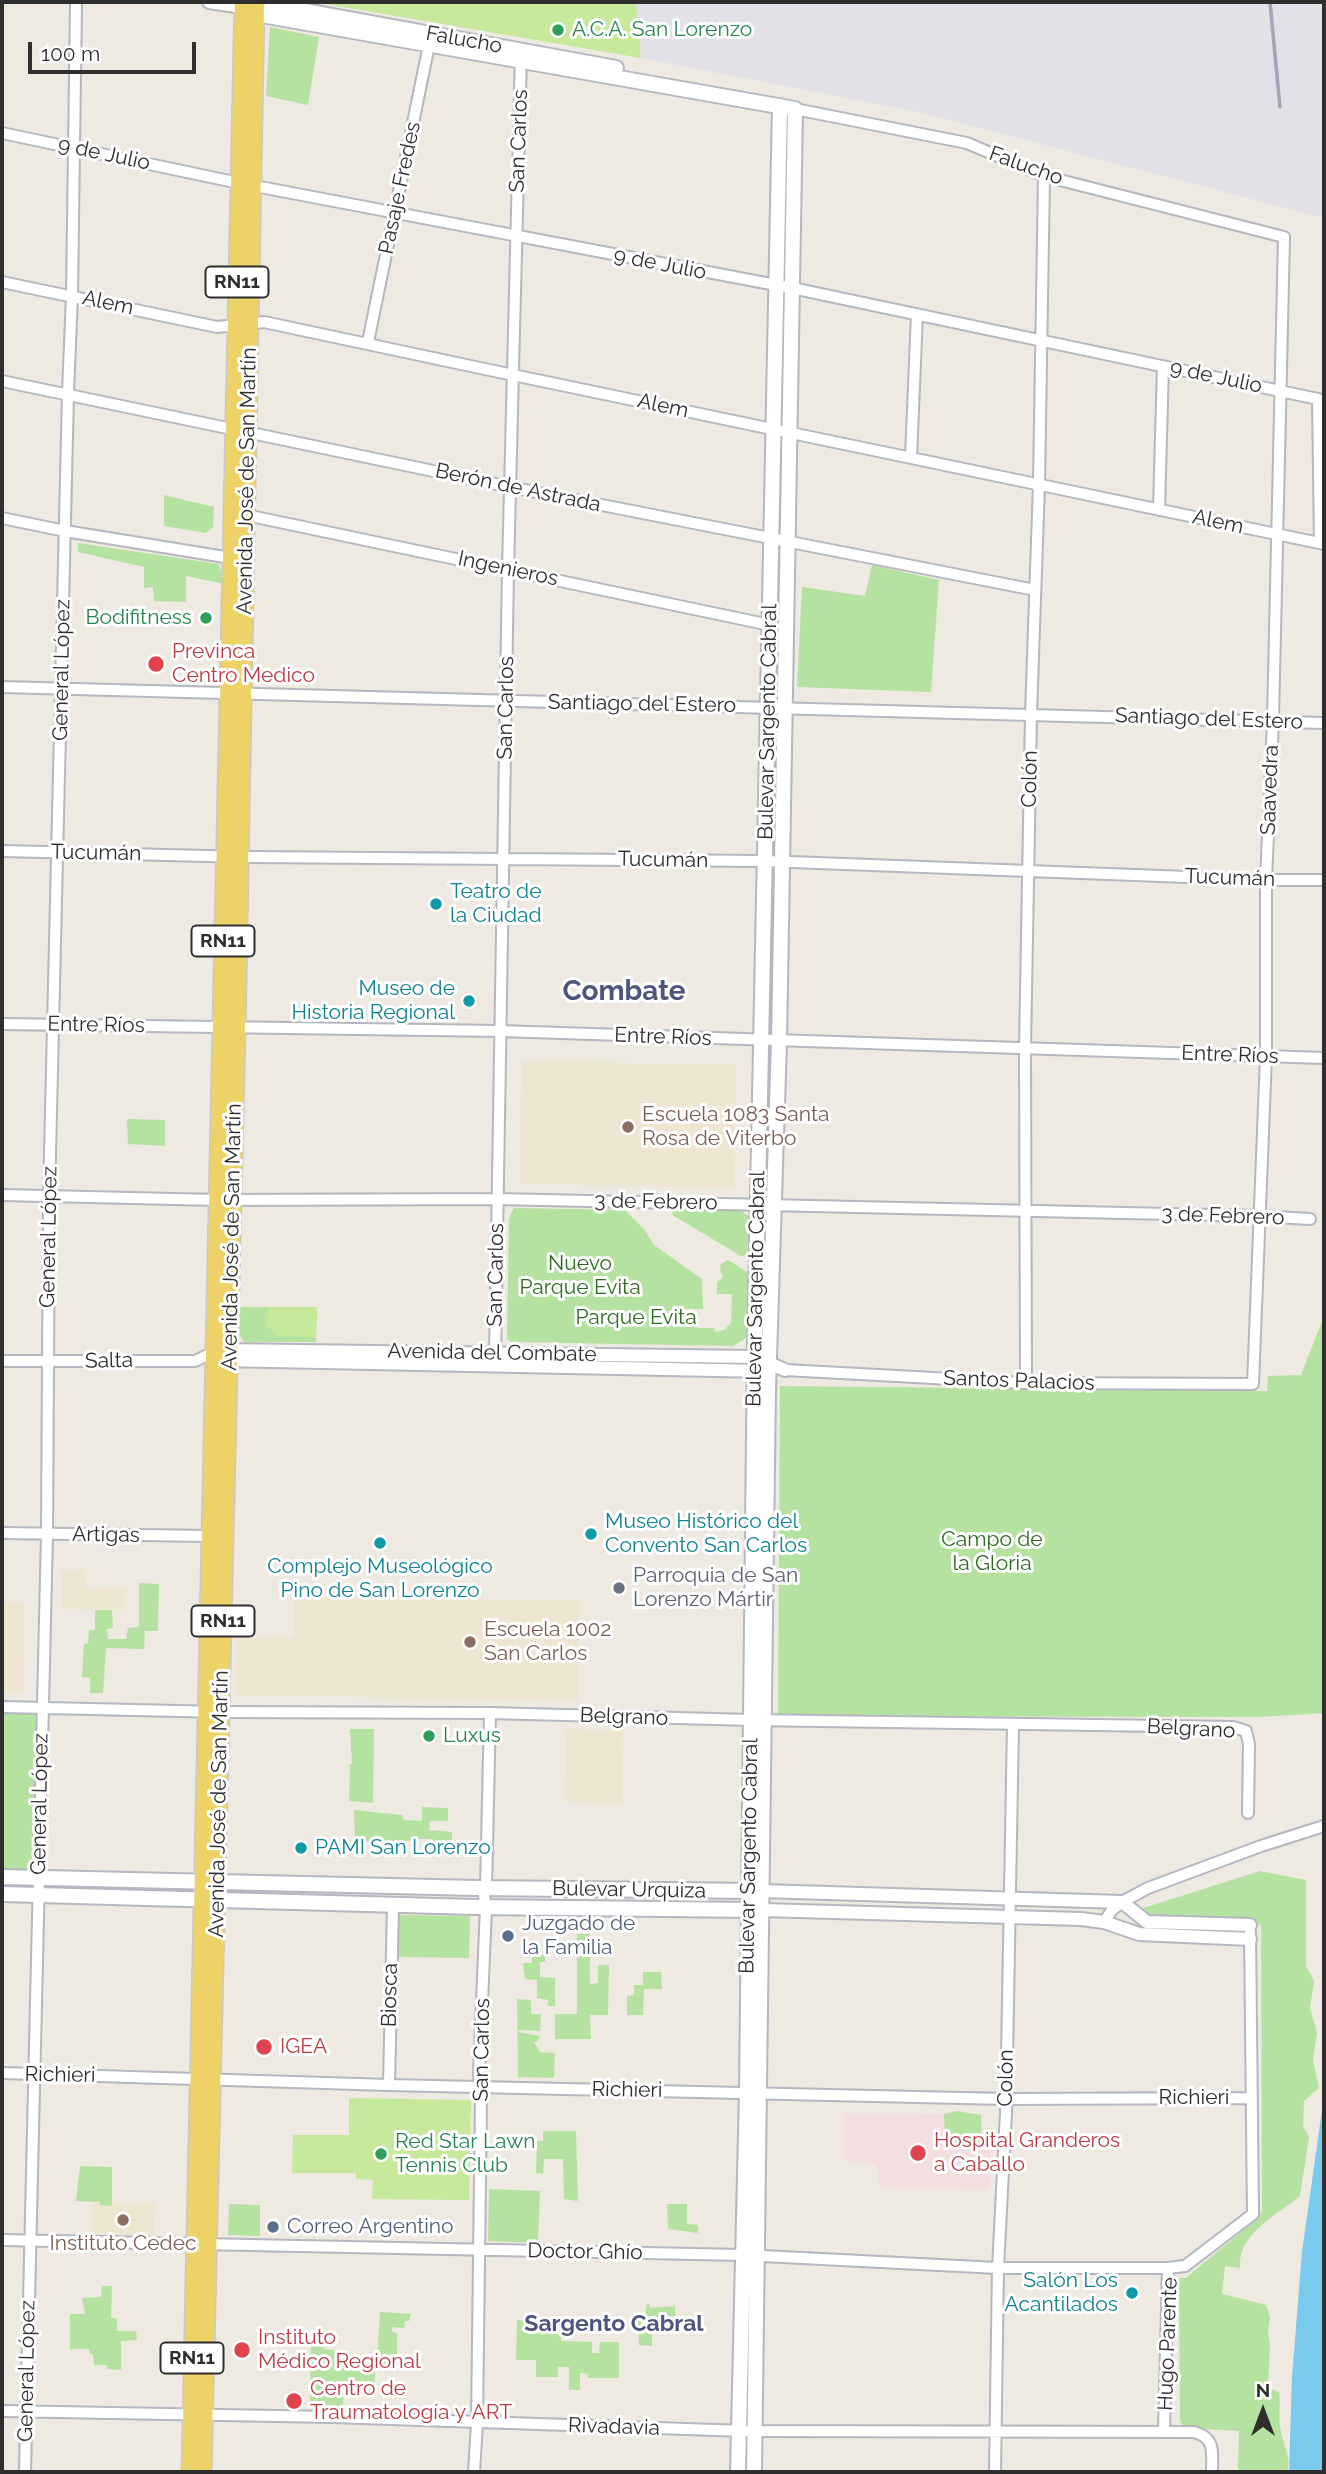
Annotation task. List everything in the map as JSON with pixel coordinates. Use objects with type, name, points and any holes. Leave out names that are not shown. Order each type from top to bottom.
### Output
[{"type":"main road","name":"Falucho","points":[[250,6],[795,109]]},
{"type":"main road","name":"Avenida José de San Martín","points":[[236,695],[231,558],[241,431],[250,6]]},
{"type":"main road","name":"Bulevar Sargento Cabral","points":[[738,2472],[738,2431],[750,2255],[754,2092],[762,1366],[758,1205],[776,286],[773,105]]},
{"type":"main road","name":"Bulevar Sargento Cabral","points":[[762,1366],[774,1205],[779,1041],[795,109]]},
{"type":"main road","name":"Avenida José de San Martín","points":[[203,2472],[198,2414],[205,2080],[236,695],[246,515],[241,431]]},
{"type":"main road","name":"Avenida José de San Martín","points":[[214,1712],[210,1536],[222,1355]]},
{"type":"main road","name":"Bulevar Urquiza","points":[[2,1877],[756,1891]]},
{"type":"main road","name":"Bulevar Urquiza","points":[[2,1894],[486,1907],[756,1910]]},
{"type":"main road","name":"Bulevar Sargento Cabral","points":[[750,2255],[754,2472]]},
{"type":"main road","name":"Avenida José de San Martín","points":[[190,2472],[198,2414]]},
{"type":"street","name":"General López","points":[[25,2472],[47,1534],[49,1196],[72,295],[76,2]]},
{"type":"street","name":"Falucho","points":[[209,2],[250,6]]},
{"type":"street","name":"Pasaje Fredes","points":[[368,342],[430,40]]},
{"type":"street","name":"San Carlos","points":[[495,1360],[508,569],[521,56]]},
{"type":"street","name":"Falucho","points":[[795,109],[967,144],[1044,176],[1284,237]]},
{"type":"street","name":"9 de Julio","points":[[2,133],[516,237],[792,288],[1318,399],[1322,543]]},
{"type":"street","name":"Colón","points":[[1026,1383],[1025,1048],[1044,176]]},
{"type":"street","name":"Saavedra","points":[[1253,1384],[1266,1056],[1266,880],[1273,720],[1284,237]]},
{"type":"street","name":"Alem","points":[[2,282],[216,327],[264,322],[368,342],[513,376],[1322,543]]},
{"type":"street","points":[[911,457],[917,314]]},
{"type":"street","points":[[1159,510],[1163,366]]},
{"type":"street","name":"Berón de Astrada","points":[[2,381],[771,540],[1035,590]]},
{"type":"street","name":"Ingenieros","points":[[246,515],[770,625]]},
{"type":"street","points":[[2,518],[231,558]]},
{"type":"street","name":"Santiago del Estero","points":[[2,687],[1324,723]]},
{"type":"street","name":"Tucumán","points":[[2,851],[765,861],[1324,880]]},
{"type":"street","name":"Entre Ríos","points":[[2,1024],[500,1031],[1324,1058]]},
{"type":"street","name":"3 de Febrero","points":[[2,1195],[225,1200],[498,1199],[1310,1219]]},
{"type":"street","name":"Salta","points":[[2,1361],[195,1361],[222,1355]]},
{"type":"street","name":"Avenida del Combate","points":[[222,1355],[762,1366]]},
{"type":"street","name":"Santos Palacios","points":[[762,1366],[785,1370],[1026,1383],[1253,1384]]},
{"type":"street","name":"Artigas","points":[[2,1533],[210,1536]]},
{"type":"street","name":"Belgrano","points":[[2,1707],[1233,1727],[1246,1731],[1250,1744],[1248,1813]]},
{"type":"street","name":"San Carlos","points":[[474,2472],[477,2423],[480,2088],[486,1907],[484,1896],[490,1713]]},
{"type":"street","name":"Colón","points":[[995,2472],[1013,1725]]},
{"type":"street","points":[[1104,1922],[1122,1902],[1161,1884],[1261,1846],[1324,1826]]},
{"type":"street","name":"Bulevar Urquiza","points":[[756,1891],[1122,1902]]},
{"type":"street","points":[[1122,1902],[1147,1922],[1250,1925]]},
{"type":"street","name":"Biosca","points":[[389,2085],[393,1905]]},
{"type":"street","name":"Bulevar Urquiza","points":[[756,1910],[1081,1919],[1104,1922],[1139,1934],[1250,1939]]},
{"type":"street","name":"Hugo Parente","points":[[1164,2431],[1168,2269],[1185,2266],[1253,2214],[1250,1925]]},
{"type":"street","name":"Richieri","points":[[2,2073],[480,2088],[1006,2099],[1252,2098]]},
{"type":"street","name":"Doctor Ghío","points":[[2,2240],[750,2255],[998,2268],[1168,2269]]},
{"type":"street","name":"Rivadavia","points":[[2,2411],[198,2414],[738,2431],[1194,2432],[1205,2435],[1211,2442],[1212,2472]]},
{"type":"shaded area","name":"A.C.A. San Lorenzo","points":[[636,2],[1324,2],[1324,218],[918,112],[641,58]]},
{"type":"shaded area","name":"Escuela 1083 Santa Rosa de Viterbo","points":[[522,1061],[737,1065],[734,1188],[519,1184]]},
{"type":"shaded area","points":[[62,1570],[85,1570],[86,1587],[125,1590],[125,1610],[62,1609]]},
{"type":"shaded area","name":"Escuela 1002 San Carlos","points":[[294,1597],[579,1601],[578,1701],[235,1695],[236,1638],[294,1638]]},
{"type":"shaded area","points":[[2,1602],[25,1602],[24,1693],[2,1693]]},
{"type":"shaded area","points":[[566,1729],[623,1730],[622,1802],[565,1802]]},
{"type":"shaded area","name":"Hospital Granderos a Caballo","points":[[844,2113],[944,2114],[945,2143],[991,2145],[990,2189],[880,2188],[877,2166],[867,2162],[845,2161]]},
{"type":"shaded area","name":"Instituto Cedec","points":[[91,2202],[112,2205],[155,2203],[154,2240],[92,2237]]},
{"type":"green space","name":"A.C.A. San Lorenzo","points":[[314,2],[636,2],[641,58]]},
{"type":"green space","points":[[270,27],[319,37],[308,105],[266,96]]},
{"type":"green space","points":[[164,495],[214,507],[213,527],[206,533],[164,526]]},
{"type":"green space","points":[[78,543],[219,564],[225,584],[186,576],[186,602],[154,601],[153,587],[144,588],[144,567],[78,552]]},
{"type":"green space","points":[[872,565],[939,580],[931,692],[797,687],[802,587],[865,596]]},
{"type":"green space","points":[[127,1119],[165,1120],[165,1146],[128,1144]]},
{"type":"green space","name":"Nuevo Parque Evita","points":[[514,1208],[625,1210],[644,1229],[654,1245],[702,1279],[703,1309],[679,1309],[680,1319],[697,1320],[697,1328],[714,1328],[715,1332],[724,1330],[731,1323],[732,1294],[717,1294],[717,1282],[723,1277],[721,1264],[728,1260],[747,1272],[750,1279],[748,1337],[733,1346],[511,1342],[507,1339],[509,1218]]},
{"type":"green space","points":[[674,1208],[740,1210],[749,1216],[747,1257],[674,1216]]},
{"type":"green space","points":[[238,1307],[317,1307],[316,1342],[244,1342],[239,1334]]},
{"type":"green space","points":[[268,1307],[317,1307],[316,1337],[278,1336],[267,1326]]},
{"type":"green space","name":"Campo de la Gloria","points":[[1324,1316],[1324,1713],[1259,1717],[778,1716],[780,1386],[1267,1391],[1268,1376],[1301,1375]]},
{"type":"green space","points":[[139,1583],[159,1584],[158,1631],[145,1631],[144,1649],[106,1648],[103,1693],[90,1693],[90,1678],[82,1677],[84,1644],[88,1643],[89,1630],[95,1630],[95,1610],[112,1610],[113,1628],[107,1629],[108,1639],[126,1639],[128,1628],[139,1627]]},
{"type":"green space","points":[[2,1707],[43,1709],[39,1878],[2,1877]]},
{"type":"green space","points":[[350,1729],[374,1729],[373,1803],[349,1801],[352,1764]]},
{"type":"green space","points":[[422,1807],[448,1808],[448,1821],[430,1821],[429,1830],[452,1832],[452,1848],[435,1847],[433,1839],[355,1841],[354,1810],[402,1815],[404,1820],[422,1821]]},
{"type":"green space","points":[[1260,1871],[1306,1880],[1306,1966],[1314,1981],[1310,2008],[1317,2033],[1313,2060],[1319,2088],[1304,2101],[1303,2126],[1309,2137],[1300,2196],[1252,2235],[1241,2256],[1240,2268],[1225,2266],[1222,2294],[1266,2305],[1270,2317],[1268,2388],[1279,2392],[1279,2423],[1288,2455],[1287,2472],[1238,2472],[1239,2431],[1184,2428],[1180,2420],[1179,2278],[1186,2278],[1251,2224],[1262,2211],[1261,1925],[1147,1922],[1134,1911]]},
{"type":"green space","points":[[398,1915],[470,1916],[469,1958],[398,1957]]},
{"type":"green space","points":[[577,1934],[590,1934],[590,1984],[598,1983],[598,1965],[609,1965],[608,2015],[590,2015],[591,2039],[555,2039],[555,2014],[577,2014]]},
{"type":"green space","points":[[532,1955],[546,1955],[545,1962],[540,1962],[540,1977],[555,1978],[555,2006],[548,2006],[548,2000],[537,1998],[537,1980],[525,1979],[523,1963],[532,1963]]},
{"type":"green space","points":[[643,1972],[661,1972],[662,1989],[644,1989],[643,2015],[627,2015],[627,1996],[634,1995],[634,1985],[643,1985]]},
{"type":"green space","points":[[517,1999],[531,2000],[531,2014],[541,2014],[540,2031],[518,2032],[540,2036],[538,2041],[534,2042],[540,2052],[555,2053],[554,2078],[518,2077]]},
{"type":"green space","name":"Red Star Lawn Tennis Club","points":[[349,2098],[471,2100],[469,2200],[372,2199],[373,2180],[356,2179],[356,2173],[292,2173],[293,2135],[349,2135]]},
{"type":"green space","points":[[957,2111],[981,2115],[982,2145],[945,2143],[944,2114]]},
{"type":"green space","points":[[543,2131],[576,2131],[578,2201],[564,2199],[563,2159],[544,2159],[543,2174],[536,2173],[537,2141],[543,2141]]},
{"type":"green space","points":[[80,2166],[112,2167],[112,2206],[100,2205],[100,2202],[76,2201]]},
{"type":"green space","points":[[489,2189],[540,2191],[538,2243],[488,2241]]},
{"type":"green space","points":[[229,2204],[260,2205],[260,2236],[228,2235]]},
{"type":"green space","points":[[667,2204],[687,2204],[687,2224],[698,2225],[698,2233],[668,2229]]},
{"type":"green space","points":[[102,2286],[112,2286],[111,2318],[117,2319],[117,2331],[136,2331],[137,2340],[121,2341],[121,2370],[107,2369],[107,2365],[94,2365],[93,2354],[90,2354],[89,2349],[70,2349],[70,2314],[85,2314],[82,2298],[101,2297]]},
{"type":"green space","points":[[647,2304],[650,2308],[675,2306],[675,2316],[667,2317],[667,2331],[652,2331],[652,2346],[639,2345],[638,2317],[645,2317]]},
{"type":"green space","points":[[380,2312],[411,2314],[409,2321],[405,2321],[404,2328],[392,2327],[392,2332],[397,2333],[397,2355],[409,2358],[409,2365],[377,2365]]},
{"type":"green space","points":[[517,2320],[561,2321],[561,2341],[592,2342],[592,2353],[599,2353],[600,2342],[619,2342],[619,2378],[588,2378],[588,2374],[580,2373],[580,2390],[569,2390],[569,2367],[558,2367],[558,2377],[536,2377],[536,2360],[516,2360]]},
{"type":"green space","points":[[311,2338],[323,2338],[324,2349],[341,2351],[341,2364],[350,2364],[351,2371],[375,2371],[375,2389],[344,2389],[343,2406],[310,2406]]},
{"type":"water","points":[[1324,2096],[1324,2472],[1289,2472],[1292,2377],[1302,2252]]},
{"type":"railway","points":[[1270,2],[1280,107]]},
{"type":"place","name":"A.C.A. San Lorenzo","points":[[558,30]]},
{"type":"place","name":"Bodifitness","points":[[206,618]]},
{"type":"place","name":"Previnca Centro Medico","points":[[156,664]]},
{"type":"place","name":"Teatro de la Ciudad","points":[[436,904]]},
{"type":"place","name":"Museo de Historia Regional","points":[[469,1001]]},
{"type":"place","name":"Escuela 1083 Santa Rosa de Viterbo","points":[[628,1127]]},
{"type":"place","name":"Museo Histórico del Convento San Carlos","points":[[591,1534]]},
{"type":"place","name":"Complejo Museológico Pino de San Lorenzo","points":[[380,1543]]},
{"type":"place","name":"Parroquia de San Lorenzo Mártir","points":[[619,1588]]},
{"type":"place","name":"Escuela 1002 San Carlos","points":[[470,1642]]},
{"type":"place","name":"Luxus","points":[[429,1736]]},
{"type":"place","name":"PAMI San Lorenzo","points":[[301,1848]]},
{"type":"place","name":"Juzgado de la Familia","points":[[508,1936]]},
{"type":"place","name":"IGEA","points":[[264,2047]]},
{"type":"place","name":"Hospital Granderos a Caballo","points":[[918,2153]]},
{"type":"place","name":"Red Star Lawn Tennis Club","points":[[381,2154]]},
{"type":"place","name":"Instituto Cedec","points":[[123,2220]]},
{"type":"place","name":"Correo Argentino","points":[[273,2227]]},
{"type":"place","name":"Salón Los Acantilados","points":[[1132,2293]]},
{"type":"place","name":"Instituto Médico Regional","points":[[242,2350]]},
{"type":"place","name":"Centro de Traumatología y ART","points":[[294,2401]]},
{"type":"district","name":"Combate","points":[[624,992]]},
{"type":"district","name":"Sargento Cabral","points":[[614,2324]]},
{"type":"park label","name":"Parque Evita","points":[[636,1318]]}]
